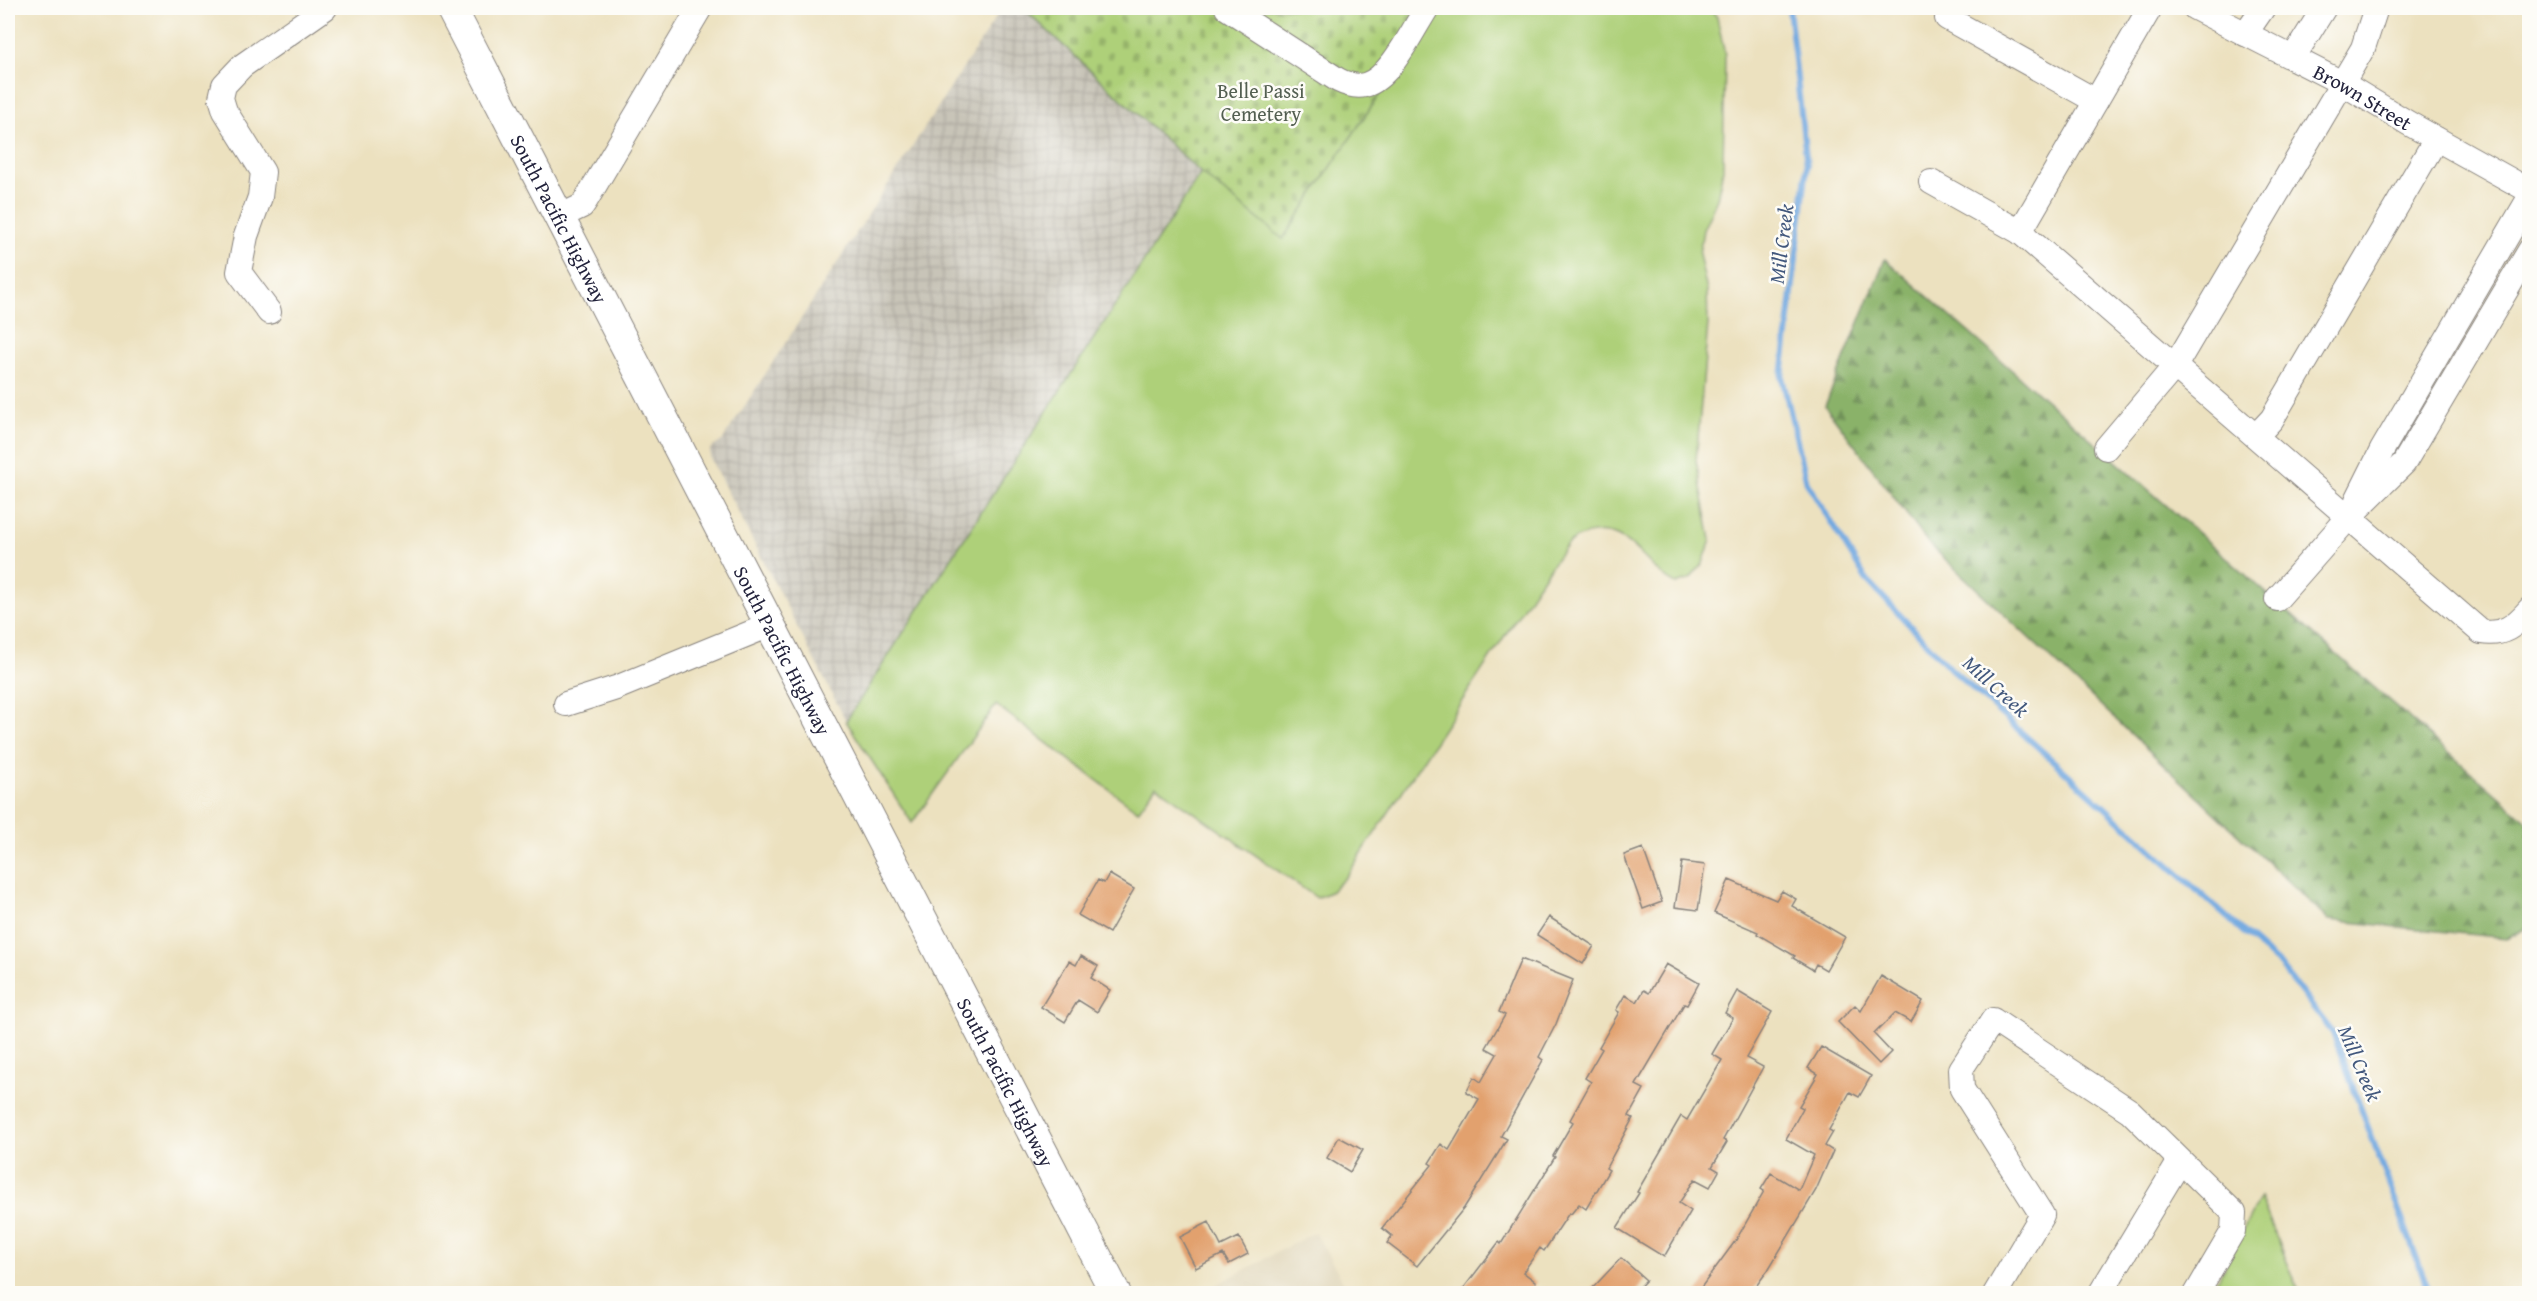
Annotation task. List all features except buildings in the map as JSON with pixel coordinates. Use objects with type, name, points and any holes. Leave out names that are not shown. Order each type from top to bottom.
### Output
[{"type":"main road","name":"South Pacific Highway","points":[[451,8],[1116,1293]]},
{"type":"street","points":[[269,312],[239,272],[246,236],[260,197],[263,172],[225,111],[221,98],[224,85],[242,66],[326,8]]},
{"type":"street","points":[[559,217],[582,206],[700,8]]},
{"type":"street","points":[[1230,8],[1349,85],[1364,85],[1378,79],[1390,66],[1426,8]]},
{"type":"street","points":[[2020,232],[2150,8]]},
{"type":"street","name":"Brown Street","points":[[2195,8],[2342,83],[2436,139],[2529,190]]},
{"type":"street","points":[[2245,34],[2263,8]]},
{"type":"street","points":[[2293,58],[2324,8]]},
{"type":"street","points":[[2106,448],[2175,366],[2363,48],[2376,8]]},
{"type":"street","points":[[1947,18],[2096,101]]},
{"type":"street","points":[[2256,436],[2272,418],[2436,139]]},
{"type":"street","points":[[1931,182],[2020,232],[2481,632],[2495,634],[2508,630],[2529,609]]},
{"type":"street","points":[[2349,517],[2382,450],[2529,198]]},
{"type":"street","points":[[2277,599],[2349,517],[2404,463],[2529,250]]},
{"type":"street","points":[[566,704],[616,688],[770,625]]},
{"type":"street","points":[[1995,1293],[2042,1215],[1962,1089],[1961,1069],[1993,1020],[2130,1111],[2234,1213],[2233,1231],[2196,1293]]},
{"type":"street","points":[[2100,1293],[2180,1161]]},
{"type":"shaded area","points":[[1002,8],[1023,8],[1201,173],[846,721],[710,458],[710,449],[722,441]]},
{"type":"shaded area","points":[[1315,1232],[1345,1285],[1340,1293],[1201,1293]]},
{"type":"green space","name":"Belle Passi Cemetery","points":[[1023,8],[1437,8],[1283,239],[1201,173]]},
{"type":"green space","points":[[1437,8],[1710,8],[1717,17],[1725,55],[1723,169],[1717,199],[1703,230],[1699,254],[1707,291],[1708,323],[1696,461],[1711,540],[1703,563],[1690,579],[1676,584],[1660,574],[1634,547],[1619,537],[1606,533],[1592,533],[1579,537],[1567,545],[1550,567],[1346,877],[1330,892],[1317,898],[1156,786],[1138,811],[996,705],[912,823],[846,721],[1201,173],[1283,238]]},
{"type":"green space","points":[[1885,259],[2529,823],[2529,927],[2507,938],[2329,920],[1929,544],[1825,406]]},
{"type":"green space","points":[[2260,1197],[2300,1293],[2211,1293]]},
{"type":"waterway","name":"Mill Creek","points":[[1789,8],[1807,166],[1782,377],[1807,483],[1866,579],[1951,669],[2280,965],[2333,1033],[2430,1294]]}]
